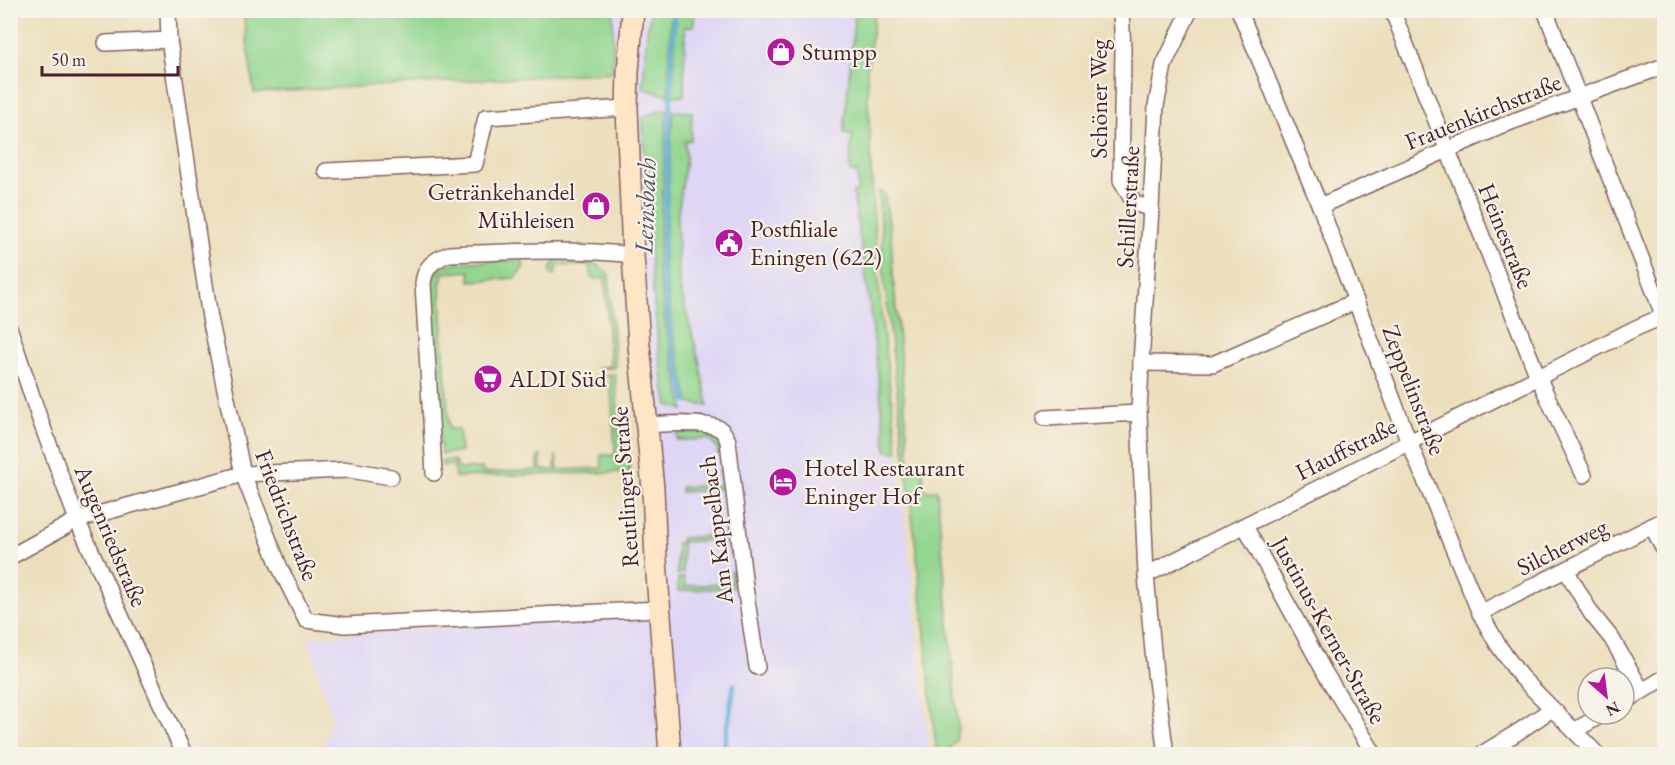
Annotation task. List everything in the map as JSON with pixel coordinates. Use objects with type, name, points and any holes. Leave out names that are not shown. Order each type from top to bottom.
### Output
[{"type":"main road","name":"Reutlinger Straße","points":[[633,10],[627,108],[633,255],[653,489],[670,754]]},
{"type":"street","name":"Friedrichstraße","points":[[168,10],[169,40],[210,318],[243,474],[280,568],[306,620],[345,625],[659,609]]},
{"type":"street","name":"Schöner Weg","points":[[1121,10],[1124,50],[1121,180],[1134,202],[1151,209]]},
{"type":"street","name":"Schillerstraße","points":[[1166,754],[1155,673],[1146,575],[1139,413],[1156,106],[1164,66],[1190,10]]},
{"type":"street","name":"Zeppelinstraße","points":[[1239,10],[1320,206],[1409,442],[1480,613],[1510,663],[1530,688],[1598,754]]},
{"type":"street","name":"Heinestraße","points":[[1392,10],[1538,377],[1584,475]]},
{"type":"street","points":[[1545,10],[1664,316]]},
{"type":"street","points":[[106,43],[169,40]]},
{"type":"street","name":"Frauenkirchstraße","points":[[1320,206],[1511,122],[1665,66]]},
{"type":"street","points":[[326,171],[475,164],[486,117],[627,108]]},
{"type":"street","points":[[434,473],[423,283],[430,264],[449,254],[551,251],[633,255]]},
{"type":"street","points":[[1141,363],[1213,363],[1356,301]]},
{"type":"street","name":"Hauffstraße","points":[[1146,575],[1664,316]]},
{"type":"street","name":"Augenriedstraße","points":[[10,330],[77,520],[184,754]]},
{"type":"street","points":[[1045,418],[1139,413]]},
{"type":"street","name":"Am Kappelbach","points":[[646,425],[711,425],[726,435],[741,561],[758,667]]},
{"type":"street","points":[[10,557],[77,520],[243,474],[350,470],[391,477]]},
{"type":"street","points":[[1658,523],[1665,550]]},
{"type":"street","name":"Silcherweg","points":[[1480,613],[1658,523]]},
{"type":"street","name":"Justinus-Kerner-Straße","points":[[1245,526],[1325,673],[1374,754]]},
{"type":"street","points":[[1566,570],[1592,613],[1612,639],[1642,691]]},
{"type":"street","points":[[1636,695],[1665,678]]},
{"type":"street","points":[[1482,754],[1552,709]]},
{"type":"street","points":[[1574,731],[1583,726]]},
{"type":"shaded area","points":[[613,11],[875,11],[867,71],[873,208],[882,323],[913,584],[930,754],[324,754],[323,750],[332,717],[308,637],[654,615],[635,259],[613,72]]},
{"type":"green space","points":[[243,11],[613,11],[613,72],[254,93]]},
{"type":"green space","points":[[651,11],[671,11],[668,95],[647,90],[643,86]]},
{"type":"green space","points":[[676,11],[694,11],[694,26],[685,27],[684,96],[673,96]]},
{"type":"green space","points":[[855,11],[875,11],[867,71],[873,208],[882,323],[898,452],[886,450],[879,381],[853,192],[858,191],[857,172],[850,172],[852,134],[844,133]]},
{"type":"green space","points":[[667,110],[658,266],[666,327],[684,410],[668,405],[665,391],[657,335],[647,205],[643,118],[655,112]]},
{"type":"green space","points":[[673,111],[692,112],[691,140],[685,141],[686,158],[677,220],[679,284],[699,360],[708,406],[689,403],[673,331],[664,265]]},
{"type":"green space","points":[[878,192],[884,192],[891,235],[910,468],[922,468],[925,491],[937,490],[958,727],[956,741],[945,754],[937,754],[935,739],[920,583],[884,280]]},
{"type":"green space","points":[[522,260],[524,266],[515,278],[470,281],[470,271],[442,273],[440,282],[443,332],[441,332],[441,339],[443,339],[449,429],[459,429],[461,452],[441,454],[431,290],[433,280],[441,268],[450,264]]},
{"type":"green space","points":[[556,260],[578,260],[591,263],[609,275],[615,368],[596,368],[610,366],[605,278],[591,277],[590,265],[557,266],[555,275],[551,275],[550,270]]},
{"type":"green space","points":[[615,374],[618,432],[629,461],[630,472],[455,477],[454,465],[442,466],[442,461],[454,460],[459,469],[482,468],[483,473],[538,470],[538,457],[541,456],[541,470],[555,470],[556,455],[558,470],[602,468],[601,455],[615,455],[615,450],[610,376],[597,376]]},
{"type":"green space","points":[[713,432],[719,439],[723,454],[718,454],[717,448],[709,439],[677,440],[677,433]]},
{"type":"green space","points":[[720,470],[725,470],[729,502],[725,503],[723,489],[681,492],[681,487],[722,485]]},
{"type":"green space","points":[[733,534],[735,553],[730,554],[728,539],[682,542],[683,573],[677,574],[677,543],[681,542],[681,538]]},
{"type":"green space","points":[[731,571],[737,571],[739,587],[678,591],[678,578],[684,578],[685,586],[732,583]]},
{"type":"waterway","name":"Leinsbach","points":[[674,10],[662,265],[670,331],[686,401]]},
{"type":"waterway","name":"Leinsbach","points":[[723,754],[734,685]]},
{"type":"place","name":"Stumpp","points":[[781,52]]},
{"type":"place","name":"Getränkehandel Mühleisen","points":[[596,206]]},
{"type":"place","name":"Postfiliale Eningen (622)","points":[[729,243]]},
{"type":"place","name":"ALDI Süd","points":[[488,379]]},
{"type":"place","name":"Hotel Restaurant Eninger Hof","points":[[783,482]]}]
